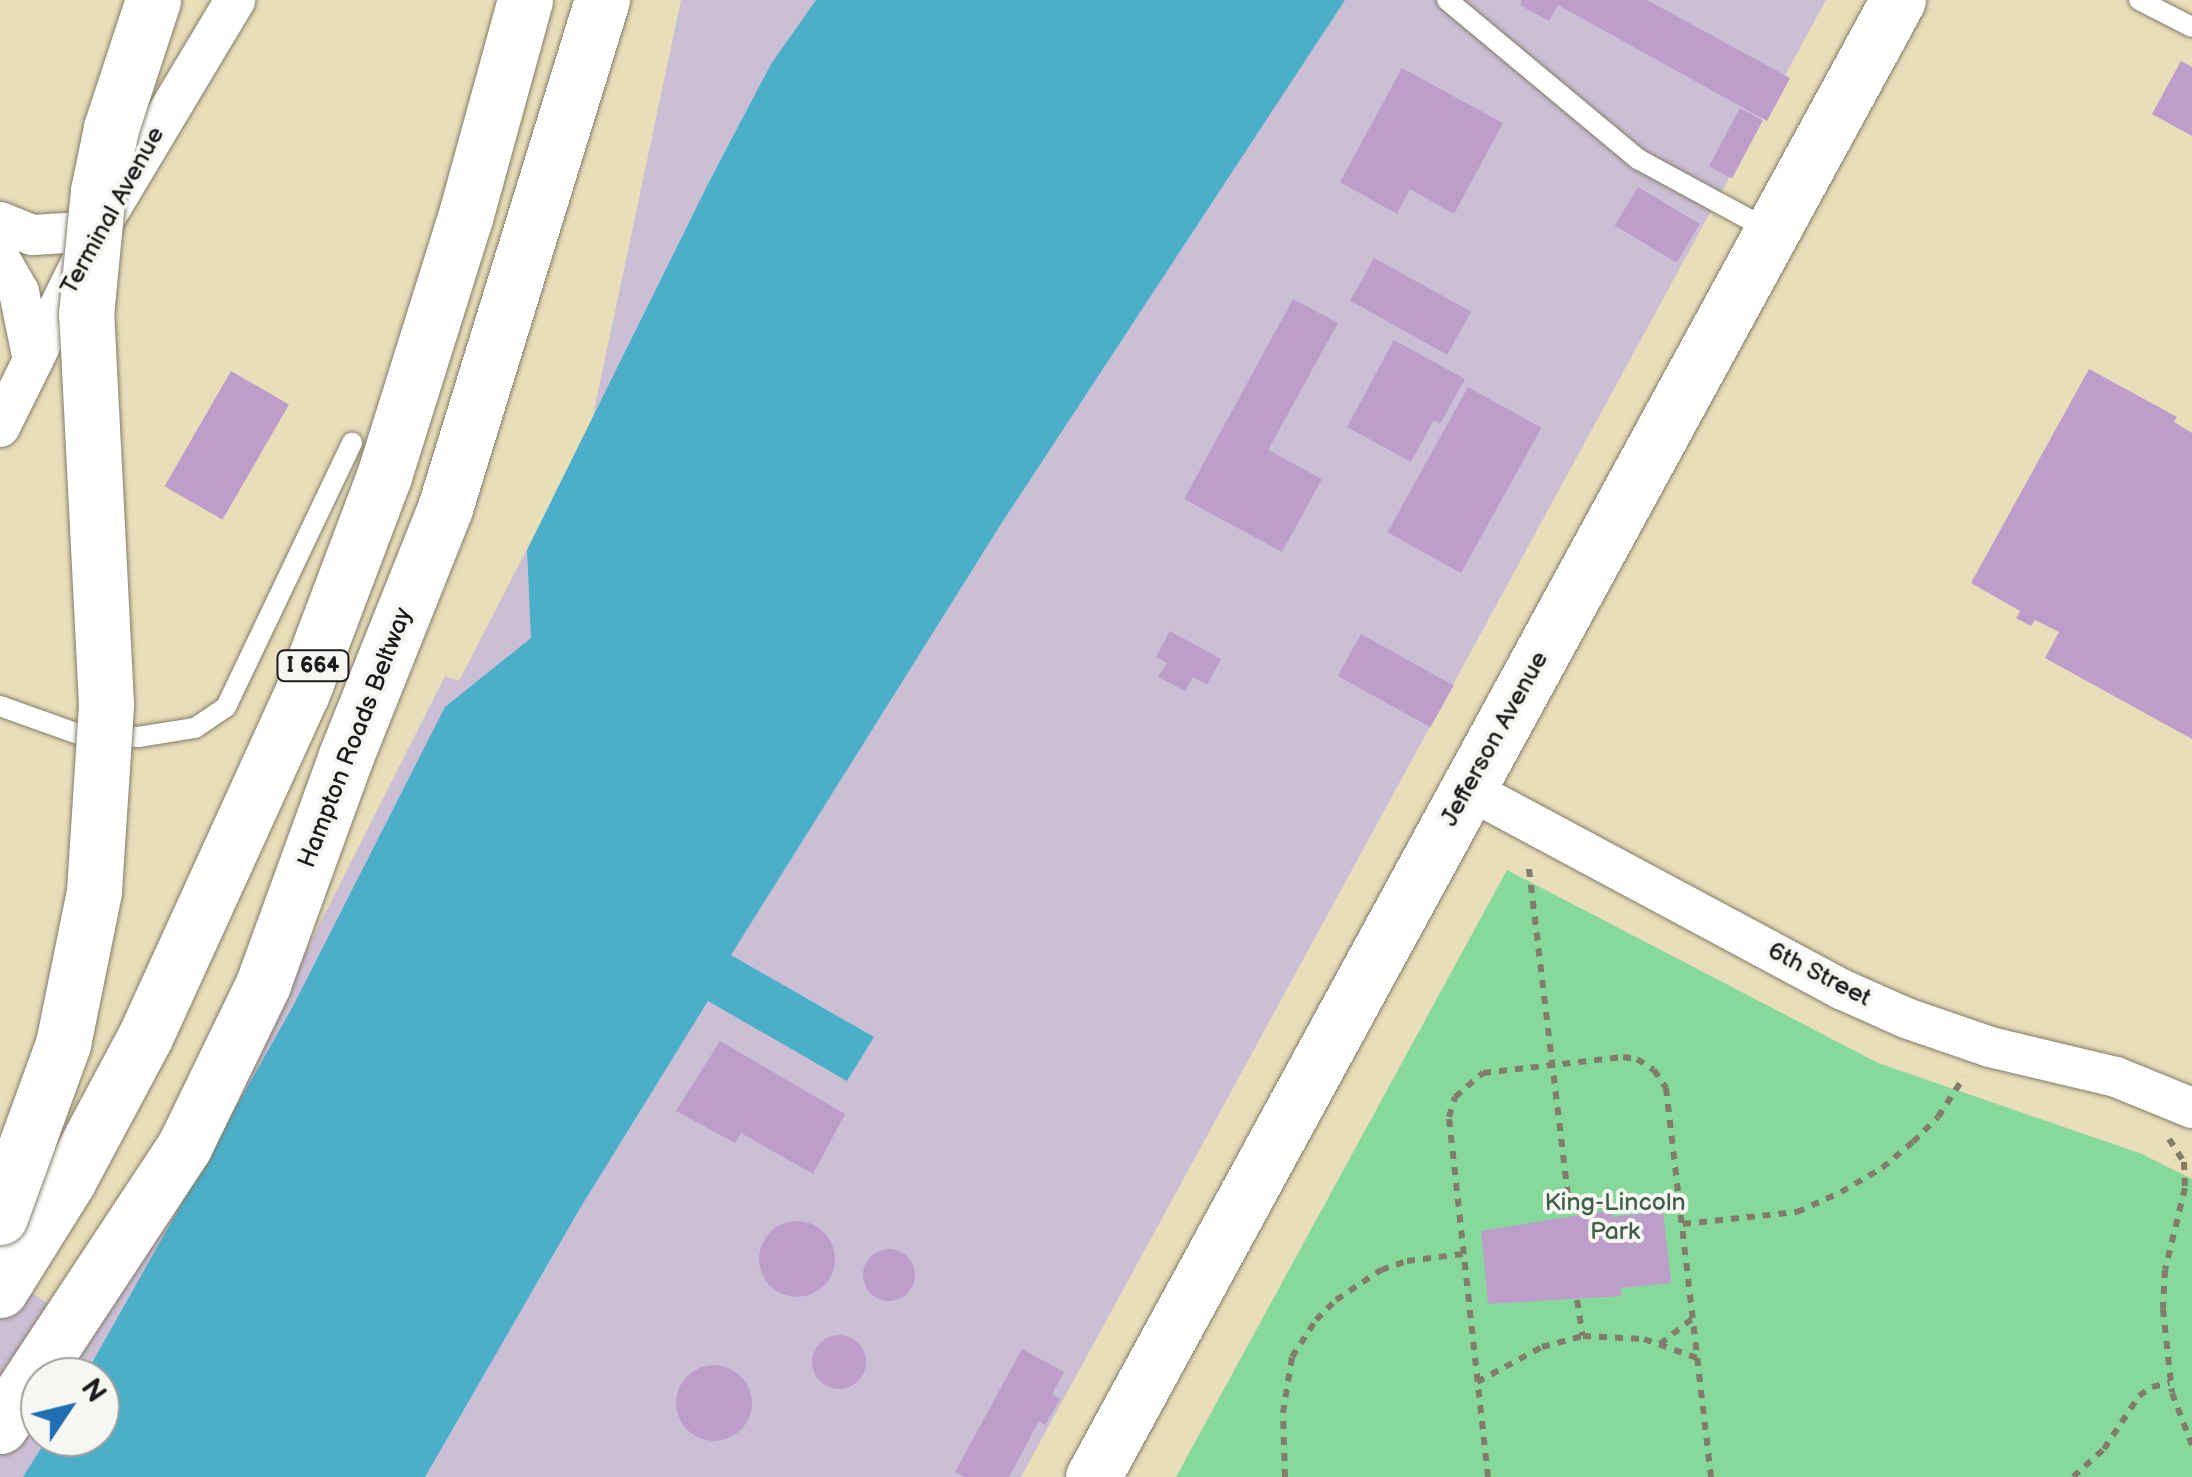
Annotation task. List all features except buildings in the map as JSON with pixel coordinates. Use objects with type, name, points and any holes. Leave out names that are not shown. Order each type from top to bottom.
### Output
[{"type":"main road","points":[[0,1218],[62,1044],[94,891],[106,704],[86,315],[101,176],[123,82],[152,0]]},
{"type":"main road","name":"I 664","points":[[0,1290],[68,1181],[146,1037],[302,694],[384,476],[465,218],[525,0]]},
{"type":"main road","name":"Hampton Roads Beltway","points":[[0,1426],[184,1147],[263,984],[346,756],[445,508],[602,0]]},
{"type":"main road","name":"Jefferson Avenue","points":[[1092,1477],[1898,0]]},
{"type":"street","name":"Terminal Avenue","points":[[0,427],[97,232],[235,0]]},
{"type":"street","points":[[0,222],[33,236],[97,232]]},
{"type":"street","points":[[0,259],[19,292],[32,361]]},
{"type":"street","name":"6th Street","points":[[1468,788],[1841,989],[1906,1018],[1990,1047],[2116,1077],[2192,1108]]},
{"type":"lane","points":[[1447,0],[1638,159],[1772,231]]},
{"type":"lane","points":[[2140,0],[2192,27]]},
{"type":"lane","points":[[0,706],[78,734],[138,737],[195,728],[226,707],[352,443]]},
{"type":"path","points":[[1528,870],[1570,1215]]},
{"type":"path","points":[[1488,1477],[1449,1117],[1455,1098],[1483,1072],[1623,1056],[1637,1059],[1654,1070],[1666,1088],[1711,1477]]},
{"type":"path","points":[[1683,1224],[1798,1212],[1841,1192],[1882,1168],[1912,1142],[1938,1117],[1965,1076],[1984,1081]]},
{"type":"path","points":[[2153,1129],[2168,1136],[2184,1162],[2185,1188],[2165,1270],[2163,1308],[2170,1384],[2192,1446]]},
{"type":"path","points":[[1285,1477],[1283,1413],[1292,1357],[1316,1320],[1336,1300],[1381,1270],[1407,1261],[1463,1254]]},
{"type":"path","points":[[1577,1300],[1583,1336]]},
{"type":"path","points":[[1660,1344],[1693,1318]]},
{"type":"path","points":[[1477,1382],[1542,1347],[1583,1336],[1644,1339],[1697,1358]]},
{"type":"path","points":[[2073,1477],[2104,1449],[2140,1396],[2152,1387],[2170,1384]]},
{"type":"shaded area","points":[[681,0],[1826,0],[1021,1477],[0,1477],[0,1273],[89,1329],[212,1137],[445,676],[459,681],[591,425]]},
{"type":"green space","name":"King-Lincoln Park","points":[[1507,870],[1878,1063],[2142,1154],[2192,1179],[2192,1477],[1176,1477]]},
{"type":"water","points":[[816,0],[1345,0],[1001,524],[731,955],[874,1037],[847,1081],[708,1001],[579,1210],[425,1477],[23,1477],[36,1457],[120,1457],[120,1357],[95,1357],[292,1008],[445,707],[531,638],[527,550],[771,64]]}]
